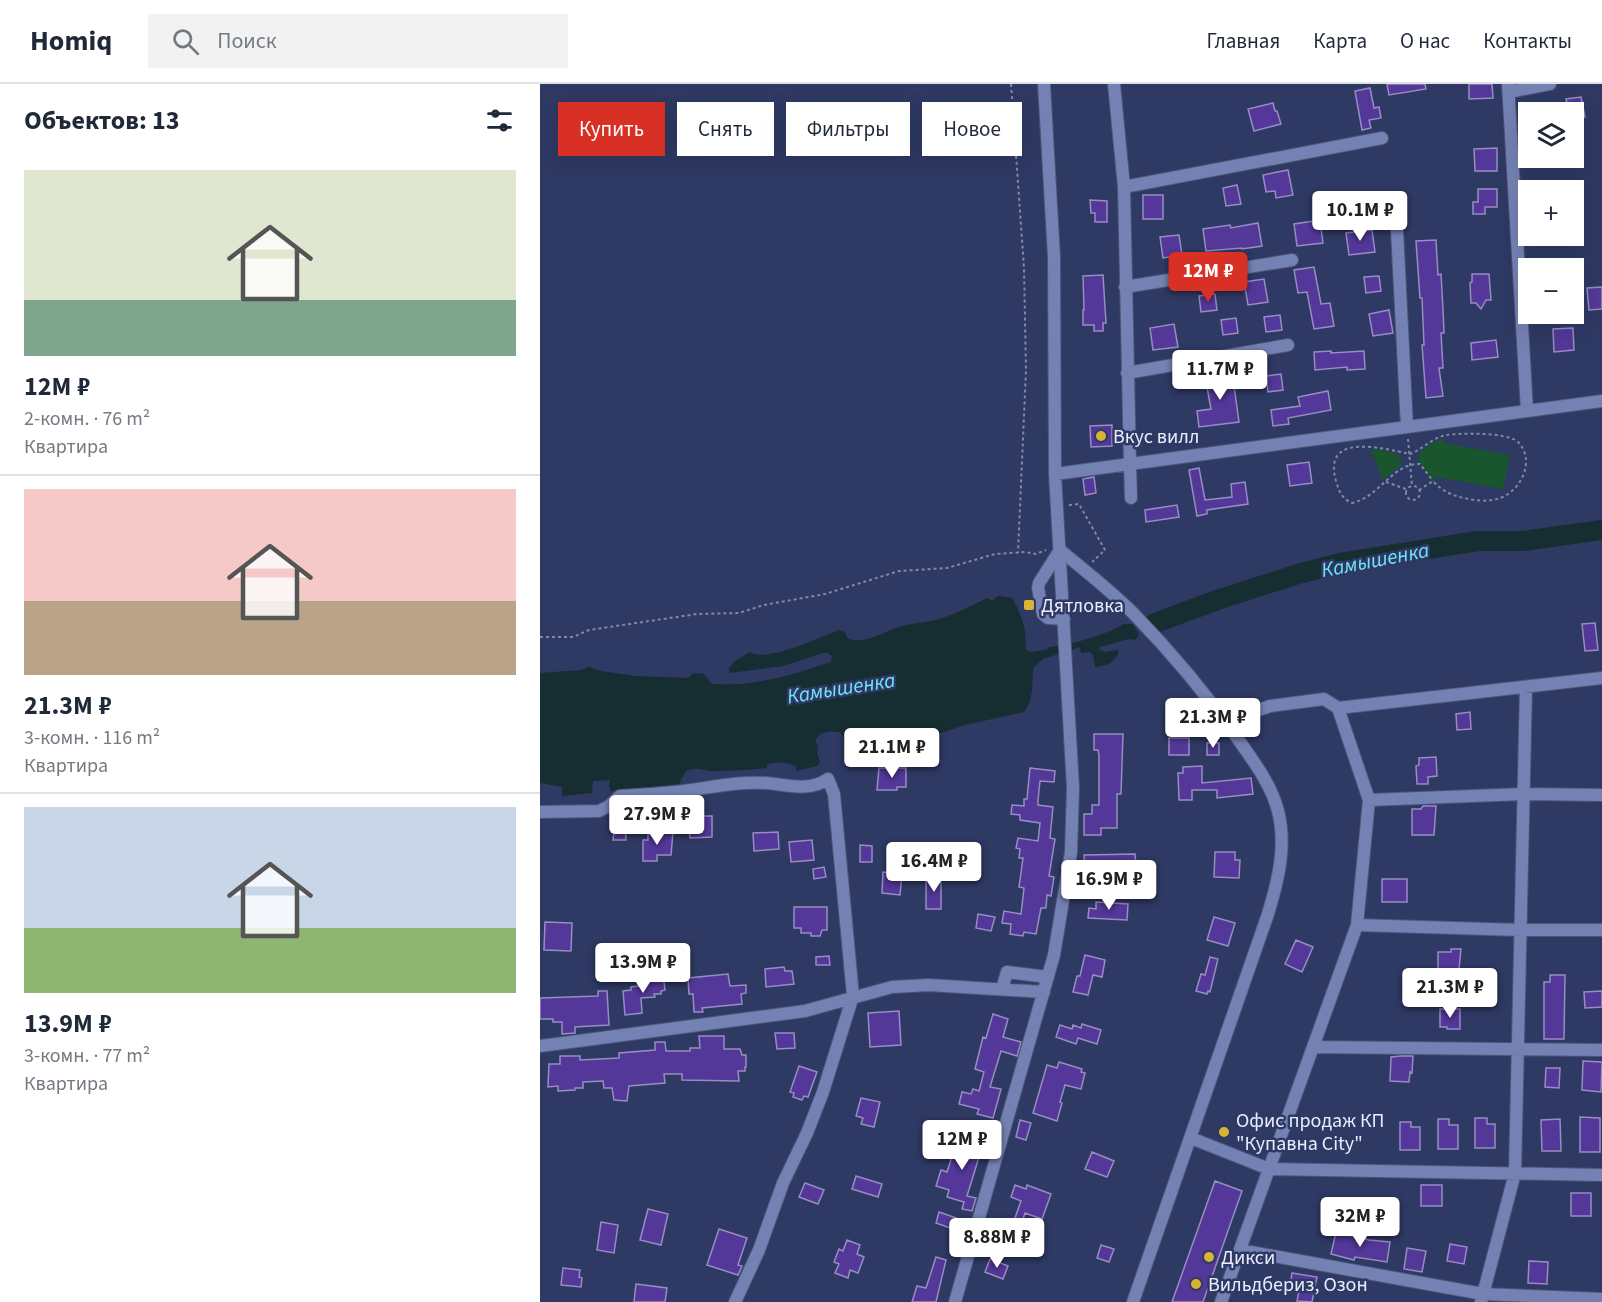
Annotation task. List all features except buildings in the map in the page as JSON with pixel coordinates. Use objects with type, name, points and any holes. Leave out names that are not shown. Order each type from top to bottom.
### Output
[{"type":"street","points":[[955,1302],[1048,977],[1069,874],[1073,832],[1068,674],[1053,424],[1054,257],[1044,84]]},
{"type":"street","points":[[1114,84],[1124,186],[1131,498]]},
{"type":"street","points":[[1527,411],[1509,88],[1550,84]]},
{"type":"street","points":[[1124,186],[1382,138]]},
{"type":"street","points":[[1397,230],[1407,427]]},
{"type":"street","points":[[1125,287],[1292,260]]},
{"type":"street","points":[[1127,374],[1288,345]]},
{"type":"street","points":[[1055,474],[1602,400]]},
{"type":"street","points":[[1060,550],[1038,588],[1043,614],[1048,618],[1064,619]]},
{"type":"street","points":[[1060,550],[1132,612],[1192,680],[1229,726],[1256,765],[1275,799],[1281,824],[1281,855],[1268,914],[1133,1302]]},
{"type":"street","points":[[1338,708],[1602,678]]},
{"type":"street","points":[[1482,1298],[1515,1173],[1526,687]]},
{"type":"street","points":[[1221,1302],[1357,925],[1369,800],[1338,708],[1324,699],[1270,706],[1253,712],[1229,726]]},
{"type":"street","points":[[540,812],[599,811],[620,796],[676,792],[707,786],[762,783],[808,788],[818,786],[828,779],[834,794],[853,996],[819,1102],[783,1183],[759,1250],[735,1302]]},
{"type":"street","points":[[1369,800],[1523,794],[1602,795]]},
{"type":"street","points":[[1357,925],[1602,930]]},
{"type":"street","points":[[1002,989],[1007,972],[1048,977]]},
{"type":"street","points":[[540,1046],[805,1011],[853,996],[909,985],[1044,992]]},
{"type":"street","points":[[1313,1047],[1602,1050]]},
{"type":"street","points":[[1191,1137],[1269,1168],[1602,1175]]},
{"type":"street","points":[[1240,1250],[1482,1298],[1602,1299]]},
{"type":"path","points":[[1011,84],[1024,268],[1026,370],[1018,553]]},
{"type":"path","points":[[1407,427],[1412,486]]},
{"type":"path","points":[[1458,434],[1502,436],[1517,441],[1524,451],[1526,471],[1521,481],[1510,493],[1500,498],[1471,500],[1448,494],[1433,481],[1420,464],[1402,467],[1362,500],[1352,503],[1345,500],[1337,486],[1333,469],[1334,460],[1343,451],[1363,447],[1387,448],[1410,454],[1434,439],[1458,434]]},
{"type":"path","points":[[1419,490],[1433,481]]},
{"type":"path","points":[[1386,482],[1407,489],[1412,486]]},
{"type":"path","points":[[1412,486],[1419,490]]},
{"type":"path","points":[[1407,489],[1406,494],[1412,500],[1419,496],[1419,490]]},
{"type":"path","points":[[1061,506],[1079,504],[1105,550],[1093,561],[1101,569]]},
{"type":"path","points":[[540,637],[573,637],[589,630],[697,614],[739,613],[764,605],[825,594],[899,571],[947,568],[994,554],[1036,554],[1052,548],[1058,535]]},
{"type":"green space","points":[[1444,438],[1443,443],[1510,455],[1503,489],[1437,477],[1435,483],[1419,463],[1419,453],[1430,444]]},
{"type":"green space","points":[[1381,449],[1399,455],[1402,464],[1383,480],[1371,450]]},
{"type":"water","points":[[1000,596],[1012,598],[1025,629],[1025,649],[1030,652],[1088,639],[1124,624],[1133,624],[1139,635],[1134,641],[1131,639],[1100,647],[1099,650],[1105,652],[1117,650],[1119,652],[1110,663],[1103,666],[1095,667],[1093,655],[1090,652],[1081,653],[1080,647],[1043,659],[1033,668],[1031,697],[1024,712],[965,725],[941,733],[891,734],[866,731],[861,733],[860,741],[847,741],[840,732],[822,733],[815,741],[820,762],[817,766],[796,771],[796,766],[783,762],[767,764],[767,768],[747,770],[694,769],[686,771],[679,784],[611,791],[610,780],[593,781],[592,793],[562,796],[562,787],[540,783],[540,673],[581,670],[589,667],[636,676],[688,678],[694,673],[704,674],[712,684],[757,682],[831,662],[832,656],[823,653],[783,666],[729,673],[729,668],[735,661],[750,652],[768,654],[781,652],[839,630],[845,632],[847,638],[853,640],[866,639],[893,629],[942,618],[987,598],[994,601]]},
{"type":"waterway","name":"Камышенка","points":[[1155,623],[1217,600],[1340,563],[1478,541],[1523,541],[1602,530]]},
{"type":"place","name":"Вкус вилл","points":[[1101,436]]},
{"type":"place","name":"Дятловка","points":[[1029,605]]},
{"type":"place","name":"Офис продаж КП \"Купавна City\"","points":[[1224,1132]]},
{"type":"place","name":"Дикси","points":[[1209,1257]]},
{"type":"place","name":"Вильдбериз, Озон","points":[[1196,1284]]}]
